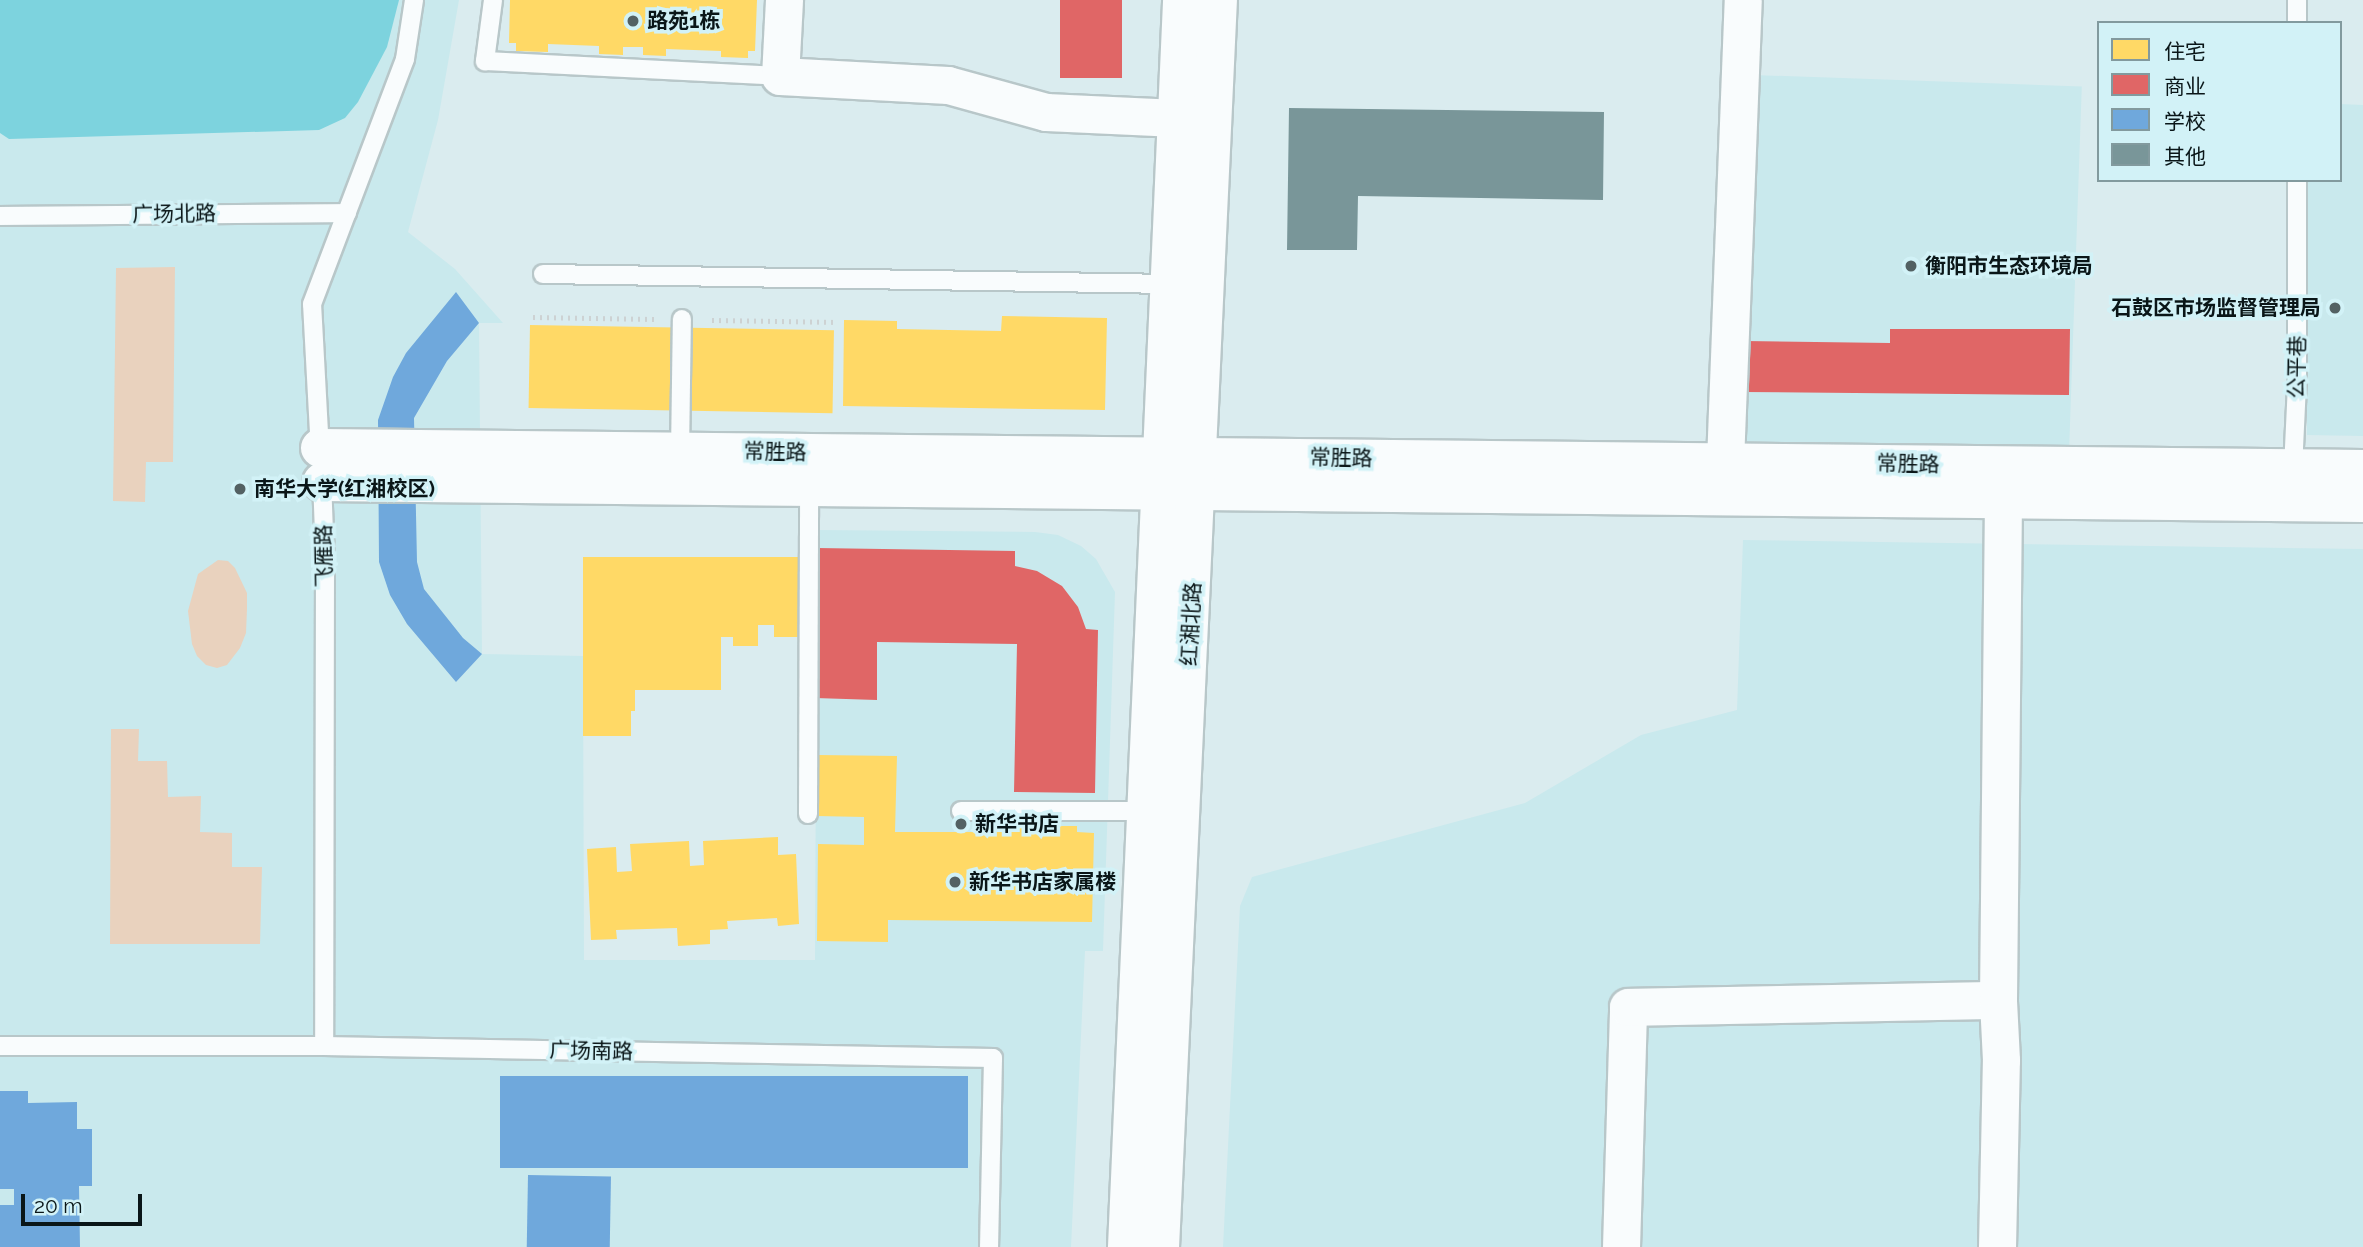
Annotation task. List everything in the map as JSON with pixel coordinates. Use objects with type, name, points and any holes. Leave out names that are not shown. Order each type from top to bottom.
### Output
[{"type":"street","points":[[784,0],[780,76],[948,85],[1046,112],[1177,118]]},
{"type":"street","name":"红湘北路","points":[[1160,1247],[1180,474],[1170,284],[1182,0]]},
{"type":"street","name":"红湘北路","points":[[1126,1247],[1147,811],[1180,474],[1218,0]]},
{"type":"street","points":[[1725,462],[1743,0]]},
{"type":"street","name":"常胜路","points":[[1180,474],[1725,462],[2363,470]]},
{"type":"street","name":"常胜路","points":[[321,465],[1180,474],[2003,499],[2363,503]]},
{"type":"street","points":[[1997,1247],[2001,1060],[1998,1000],[2003,499]]},
{"type":"street","points":[[1621,1247],[1628,1007],[1998,1000]]},
{"type":"lane","name":"飞雁路","points":[[324,1046],[325,561],[312,304],[405,59],[414,0]]},
{"type":"lane","points":[[493,0],[485,61],[780,76]]},
{"type":"lane","points":[[2297,0],[2297,21]]},
{"type":"lane","name":"公平巷","points":[[2292,469],[2297,384],[2297,182]]},
{"type":"lane","name":"广场北路","points":[[0,216],[347,213]]},
{"type":"lane","points":[[543,274],[1170,284]]},
{"type":"lane","points":[[680,468],[682,319]]},
{"type":"lane","points":[[808,814],[809,470]]},
{"type":"lane","points":[[961,811],[1147,811]]},
{"type":"lane","name":"广场南路","points":[[0,1046],[324,1046],[993,1058],[989,1247]]},
{"type":"shaded area","name":"南华大学(红湘校区)","points":[[0,0],[459,0],[438,120],[408,232],[455,269],[503,323],[479,323],[482,654],[583,656],[584,960],[815,960],[817,530],[1035,532],[1058,535],[1081,546],[1096,559],[1115,592],[1103,951],[1085,951],[1071,1247],[0,1247]]},
{"type":"shaded area","name":"衡阳市生态环境局","points":[[1753,75],[2082,86],[2069,455],[1740,444]]},
{"type":"shaded area","name":"石鼓区市场监督管理局","points":[[2342,104],[2363,105],[2363,436],[2307,435],[2307,182],[2342,182]]},
{"type":"shaded area","points":[[175,267],[173,462],[146,462],[145,502],[113,501],[116,268]]},
{"type":"shaded area","points":[[1743,540],[2363,549],[2363,1247],[1223,1247],[1240,906],[1252,877],[1525,803],[1641,735],[1737,710]]},
{"type":"shaded area","points":[[218,560],[228,561],[235,568],[247,593],[247,609],[246,633],[240,648],[227,665],[217,668],[206,665],[197,656],[192,644],[188,611],[198,574]]},
{"type":"shaded area","points":[[111,729],[139,729],[138,761],[167,761],[168,797],[201,796],[200,832],[232,833],[232,867],[262,867],[260,944],[110,944]]},
{"type":"water","points":[[0,0],[399,0],[387,47],[358,102],[345,118],[319,130],[9,139],[0,133]]},
{"type":"building: 住宅","name":"路苑1栋","points":[[510,0],[757,0],[755,51],[748,51],[748,58],[721,57],[721,51],[666,49],[666,56],[643,55],[643,47],[623,47],[623,55],[599,54],[599,46],[548,44],[548,52],[516,51],[516,43],[509,43]]},
{"type":"building: 住宅","points":[[1002,316],[1107,318],[1105,410],[843,406],[844,320],[897,321],[897,329],[1001,331]]},
{"type":"building: 住宅","points":[[530,325],[834,330],[833,413],[529,408]]},
{"type":"building: 住宅","points":[[583,557],[802,557],[802,637],[774,637],[774,625],[758,625],[758,646],[733,646],[733,637],[721,637],[721,690],[635,690],[635,711],[631,711],[631,736],[583,736]]},
{"type":"building: 住宅","name":"新华书店家属楼","points":[[818,755],[897,756],[895,832],[981,832],[982,826],[1077,826],[1077,832],[1094,833],[1092,922],[888,920],[888,942],[817,941],[818,844],[864,845],[864,817],[817,816]]},
{"type":"building: 住宅","points":[[778,837],[778,855],[796,854],[799,924],[778,926],[777,918],[727,921],[728,929],[710,930],[710,944],[678,946],[677,928],[616,930],[617,939],[591,940],[587,849],[616,847],[617,872],[632,871],[630,844],[689,841],[690,866],[704,865],[703,841]]},
{"type":"building: 商业","points":[[1060,0],[1122,0],[1122,78],[1060,78]]},
{"type":"building: 商业","points":[[1890,329],[2070,329],[2069,395],[1744,392],[1744,341],[1890,343]]},
{"type":"building: 商业","name":"新华书店","points":[[817,548],[1015,551],[1015,566],[1037,571],[1062,586],[1078,607],[1086,629],[1098,630],[1095,793],[1014,792],[1017,644],[877,642],[877,700],[815,698]]},
{"type":"building: 学校","points":[[456,292],[479,323],[447,361],[414,418],[417,562],[424,589],[463,638],[482,654],[456,682],[407,624],[390,595],[379,562],[378,420],[393,377],[406,353]]},
{"type":"building: 学校","points":[[500,1076],[968,1076],[968,1168],[500,1168]]},
{"type":"building: 学校","points":[[0,1091],[28,1091],[28,1103],[77,1102],[77,1129],[92,1129],[92,1186],[79,1186],[80,1247],[0,1247],[0,1205],[14,1205],[14,1189],[0,1189]]},
{"type":"building: 学校","points":[[528,1175],[611,1176],[610,1247],[527,1247]]},
{"type":"building: 其他","points":[[1289,108],[1604,112],[1603,200],[1358,196],[1357,250],[1287,250]]},
{"type":"place","name":"路苑1栋","points":[[633,21]]},
{"type":"place","name":"衡阳市生态环境局","points":[[1911,266]]},
{"type":"place","name":"石鼓区市场监督管理局","points":[[2335,308]]},
{"type":"place","name":"南华大学(红湘校区)","points":[[240,489]]},
{"type":"place","name":"新华书店","points":[[961,824]]},
{"type":"place","name":"新华书店家属楼","points":[[955,882]]}]
